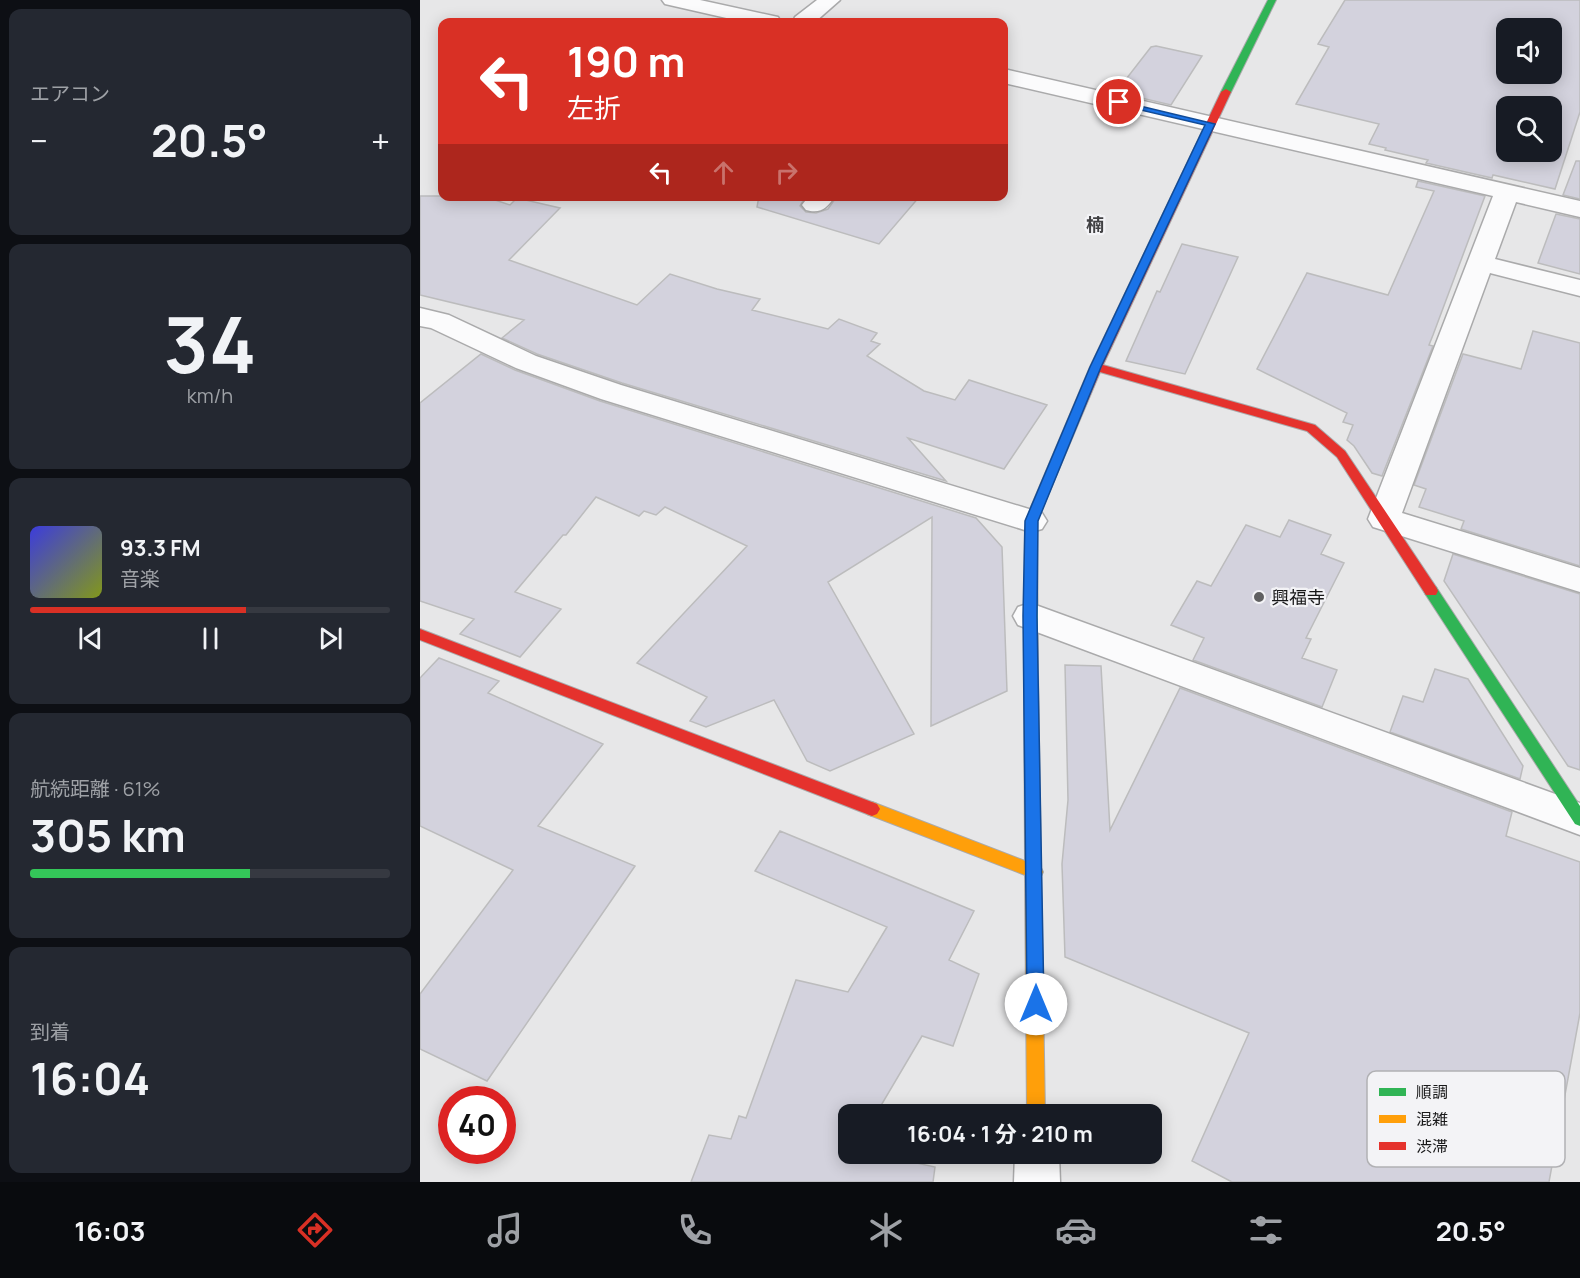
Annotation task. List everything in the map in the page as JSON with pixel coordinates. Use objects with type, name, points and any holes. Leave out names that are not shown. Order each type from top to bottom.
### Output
[{"type":"street","points":[[672,0],[733,6],[761,18]]},
{"type":"street","points":[[808,18],[830,0]]},
{"type":"street","points":[[1036,1104],[1035,872],[1030,616],[1031,521],[1096,367],[1210,124],[1272,0]]},
{"type":"street","points":[[1008,77],[1580,209]]},
{"type":"street","points":[[1384,519],[1507,192]]},
{"type":"street","points":[[1481,263],[1580,288]]},
{"type":"street","points":[[426,325],[611,392],[1031,521]]},
{"type":"street","points":[[1096,367],[1311,428],[1341,454],[1580,819]]},
{"type":"street","points":[[1384,519],[1580,580]]},
{"type":"street","points":[[1030,616],[1580,819]]},
{"type":"street","points":[[420,634],[1035,872]]},
{"type":"street","points":[[1037,1164],[1037,1182]]},
{"type":"building","points":[[1345,0],[1580,0],[1580,112],[1555,189],[1426,163],[1428,160],[1385,150],[1386,148],[1369,144],[1379,124],[1296,104],[1329,47],[1318,44]]},
{"type":"building","points":[[1156,46],[1202,56],[1171,105],[1116,92],[1151,47]]},
{"type":"building","points":[[1576,161],[1580,161],[1580,199],[1563,195]]},
{"type":"building","points":[[1418,181],[1485,196],[1429,345],[1433,346],[1382,476],[1372,473],[1354,446],[1347,440],[1353,425],[1343,422],[1347,413],[1257,369],[1307,273],[1388,295],[1434,191],[1416,187]]},
{"type":"building","points":[[420,196],[438,196],[438,201],[498,201],[510,205],[514,201],[530,201],[560,208],[509,260],[637,305],[670,274],[717,289],[760,299],[752,310],[828,329],[839,319],[877,333],[871,341],[880,344],[867,356],[924,391],[955,400],[969,380],[1047,405],[1004,469],[908,438],[946,481],[622,383],[537,354],[502,338],[524,320],[420,295]]},
{"type":"building","points":[[758,201],[803,201],[800,206],[806,212],[816,213],[828,209],[834,201],[916,201],[879,244],[757,207]]},
{"type":"building","points":[[1556,214],[1580,219],[1580,274],[1538,263]]},
{"type":"building","points":[[1182,244],[1238,257],[1185,374],[1126,361],[1157,291],[1160,292]]},
{"type":"building","points":[[1533,331],[1580,343],[1580,566],[1461,529],[1464,521],[1419,507],[1426,489],[1414,485],[1463,354],[1521,369]]},
{"type":"building","points":[[481,354],[515,370],[600,401],[976,518],[1002,547],[1007,691],[931,726],[932,517],[828,582],[914,734],[830,771],[807,761],[774,700],[706,727],[690,721],[707,697],[637,663],[747,546],[665,507],[656,515],[644,511],[639,516],[596,497],[566,535],[563,535],[515,592],[561,609],[520,657],[460,634],[474,619],[420,601],[420,403]]},
{"type":"building","points":[[1289,520],[1331,535],[1321,554],[1344,563],[1306,638],[1311,639],[1302,658],[1337,670],[1322,707],[1193,660],[1204,638],[1171,625],[1197,581],[1211,586],[1246,525],[1280,537]]},
{"type":"building","points":[[1453,554],[1580,594],[1580,770],[1568,766],[1444,581]]},
{"type":"building","points":[[439,658],[499,681],[488,693],[603,744],[538,826],[635,866],[487,1081],[420,1049],[420,994],[513,870],[420,826],[420,678]]},
{"type":"building","points":[[1065,665],[1101,666],[1110,830],[1180,688],[1512,812],[1506,836],[1580,862],[1580,1013],[1565,1095],[1565,1071],[1367,1071],[1367,1167],[1552,1167],[1549,1182],[1232,1182],[1192,1161],[1249,1033],[1065,957],[1062,864],[1068,800]]},
{"type":"building","points":[[1435,669],[1468,679],[1523,766],[1520,779],[1390,732],[1403,696],[1423,702]]},
{"type":"building","points":[[780,831],[974,911],[949,960],[979,974],[953,1046],[922,1036],[882,1104],[838,1104],[838,1164],[921,1164],[935,1167],[933,1182],[691,1182],[709,1135],[731,1139],[739,1116],[746,1118],[796,980],[848,992],[887,927],[755,871]]},
{"type":"traffic: fast","points":[[1226,92],[1272,0]]},
{"type":"traffic: fast","points":[[1031,674],[1031,521],[1061,450]]},
{"type":"traffic: fast","points":[[1431,591],[1580,819]]},
{"type":"traffic: slow","points":[[1031,674],[1036,1104]]},
{"type":"traffic: slow","points":[[872,809],[1035,872]]},
{"type":"traffic: jam","points":[[1061,450],[1096,367],[1226,92]]},
{"type":"traffic: jam","points":[[1096,367],[1311,428],[1341,454],[1431,591]]},
{"type":"traffic: jam","points":[[420,634],[872,809]]},
{"type":"place","name":"興福寺","points":[[1259,597]]},
{"type":"district","name":"楠","points":[[1095,224]]},
{"type":"route","points":[[1036,1004],[1030,616],[1031,521],[1096,367],[1210,124],[1119,102]]}]
